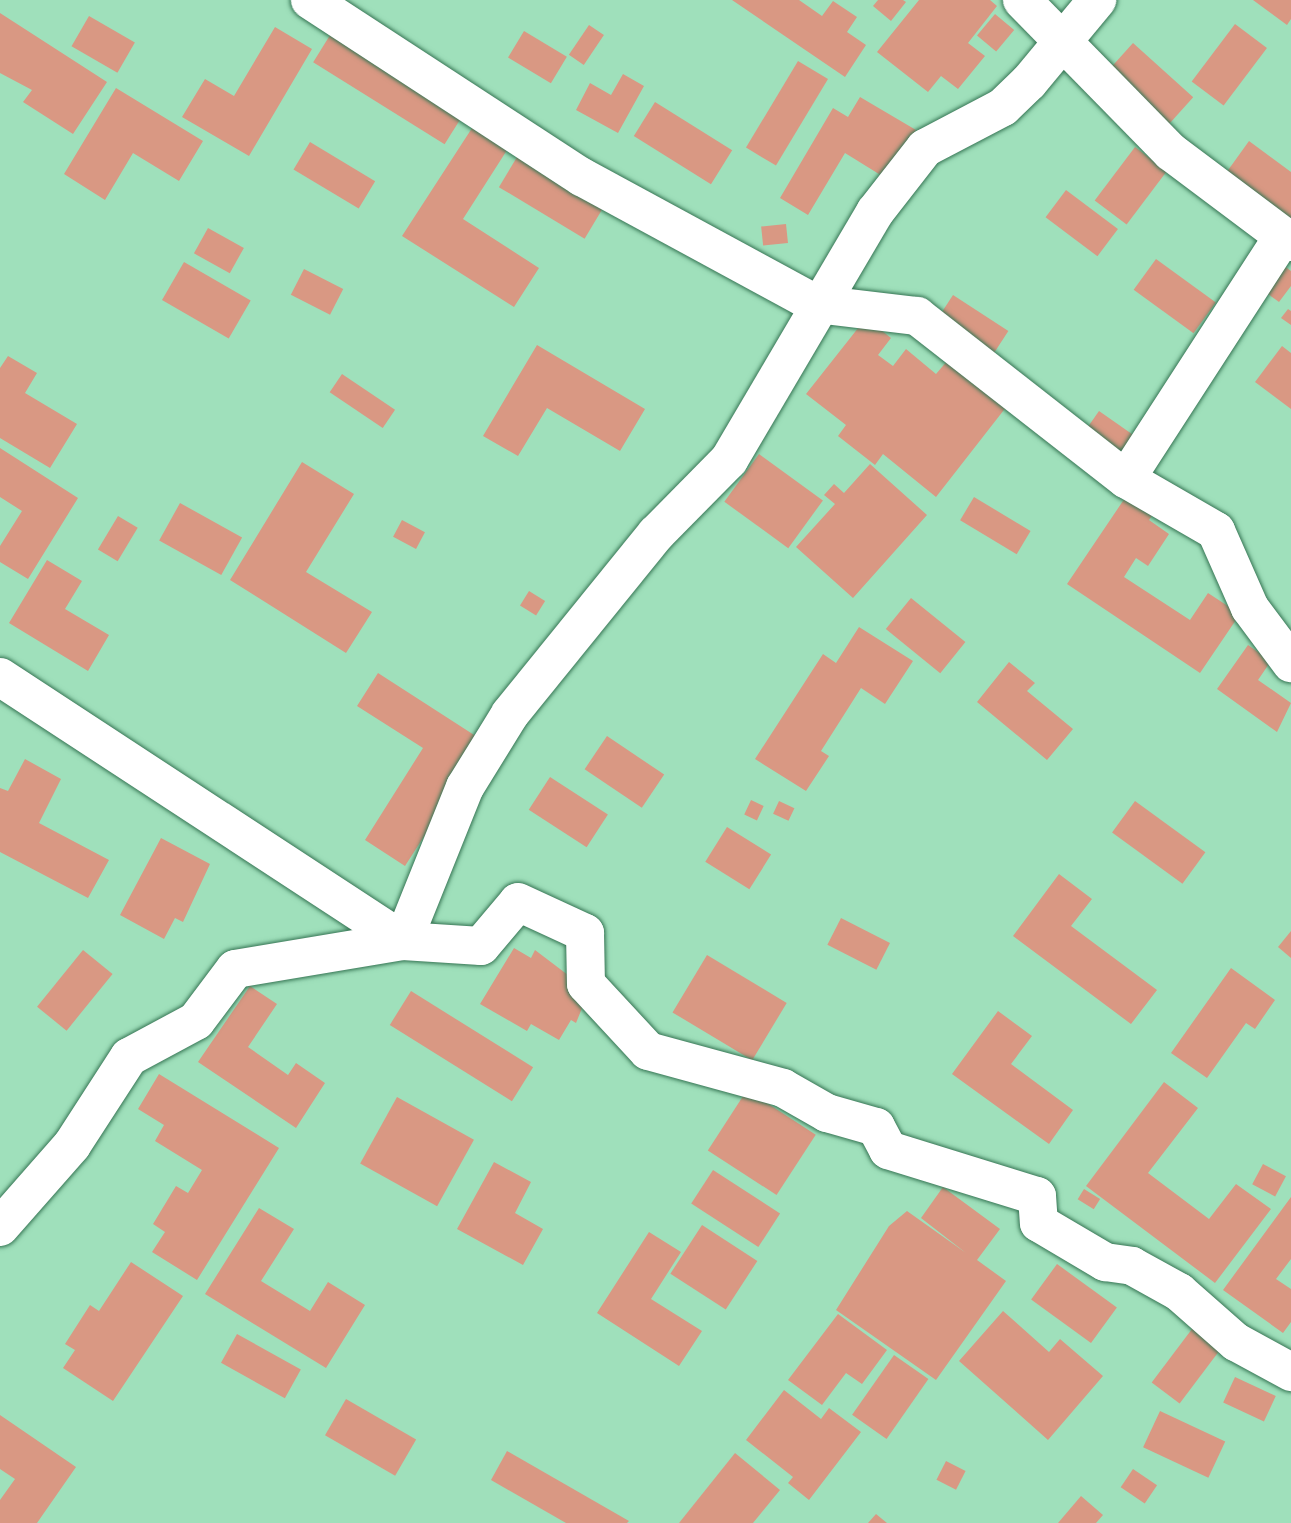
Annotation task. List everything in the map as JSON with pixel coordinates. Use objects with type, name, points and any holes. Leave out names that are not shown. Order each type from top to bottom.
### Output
[{"type":"street","points":[[310,0],[582,177],[816,303],[917,316],[1126,479],[1216,531],[1250,608],[1291,663]]},
{"type":"street","points":[[1023,0],[1063,38],[1171,152],[1287,239],[1126,479]]},
{"type":"street","points":[[403,941],[466,787],[510,714],[656,534],[729,460],[816,303],[925,148],[1003,107],[1097,0]]},
{"type":"street","points":[[0,677],[403,941]]},
{"type":"street","points":[[0,1227],[72,1144],[129,1057],[196,1021],[235,970],[403,941],[481,946],[518,902],[585,933],[586,984],[649,1051],[783,1088],[827,1113],[876,1127],[888,1150],[1037,1196],[1040,1223],[1105,1262],[1132,1266],[1179,1292],[1236,1342],[1291,1372]]},
{"type":"building","points":[[732,0],[799,0],[822,16],[833,1],[857,17],[847,32],[866,45],[845,77]]},
{"type":"building","points":[[878,0],[906,2],[891,21],[873,6]]},
{"type":"building","points":[[919,0],[990,0],[997,6],[968,43],[985,56],[958,89],[941,76],[928,92],[877,52]]},
{"type":"building","points":[[1253,0],[1291,0],[1291,19],[1287,25]]},
{"type":"building","points":[[0,13],[107,82],[73,134],[23,102],[32,90],[0,73]]},
{"type":"building","points":[[995,14],[1014,30],[996,52],[977,35]]},
{"type":"building","points":[[89,16],[135,42],[117,73],[72,46]]},
{"type":"building","points":[[337,24],[468,106],[445,144],[313,62]]},
{"type":"building","points":[[1235,24],[1267,48],[1224,106],[1192,82]]},
{"type":"building","points":[[589,25],[604,35],[584,65],[569,55]]},
{"type":"building","points":[[275,27],[312,49],[249,156],[182,117],[205,79],[234,96]]},
{"type":"building","points":[[524,31],[567,57],[551,83],[508,58]]},
{"type":"building","points":[[1133,43],[1193,97],[1169,124],[1109,70]]},
{"type":"building","points":[[798,61],[828,79],[776,166],[746,148]]},
{"type":"building","points":[[623,74],[644,86],[618,133],[576,110],[590,83],[611,95]]},
{"type":"building","points":[[116,88],[203,141],[179,181],[133,153],[105,200],[64,174]]},
{"type":"building","points":[[860,97],[916,130],[887,179],[845,153],[808,215],[780,198],[833,108],[848,117]]},
{"type":"building","points":[[655,102],[732,150],[711,184],[634,136]]},
{"type":"building","points":[[474,125],[509,147],[463,219],[539,268],[514,307],[402,236]]},
{"type":"building","points":[[1249,141],[1291,172],[1291,221],[1226,173]]},
{"type":"building","points":[[310,142],[375,181],[359,209],[294,169]]},
{"type":"building","points":[[1135,147],[1167,171],[1127,225],[1095,201]]},
{"type":"building","points":[[520,152],[606,204],[585,239],[499,187]]},
{"type":"building","points":[[1066,190],[1118,229],[1097,256],[1046,217]]},
{"type":"building","points":[[786,224],[788,243],[763,246],[761,227]]},
{"type":"building","points":[[208,228],[244,248],[230,273],[194,253]]},
{"type":"building","points":[[1156,259],[1216,302],[1194,333],[1134,290]]},
{"type":"building","points":[[184,262],[251,300],[229,339],[162,300]]},
{"type":"building","points":[[1283,265],[1291,271],[1291,286],[1279,302],[1264,291]]},
{"type":"building","points":[[304,269],[343,289],[330,315],[291,295]]},
{"type":"building","points":[[953,295],[1008,331],[989,360],[934,324]]},
{"type":"building","points":[[1288,309],[1291,311],[1291,325],[1281,318]]},
{"type":"building","points":[[866,318],[891,338],[878,355],[893,366],[906,349],[936,374],[948,360],[1007,406],[936,497],[883,454],[875,465],[838,436],[846,425],[806,394]]},
{"type":"building","points":[[537,345],[645,409],[620,451],[547,408],[518,456],[483,436]]},
{"type":"building","points":[[1282,346],[1291,353],[1291,409],[1255,382]]},
{"type":"building","points":[[8,356],[37,373],[25,393],[77,424],[50,468],[0,438],[0,368]]},
{"type":"building","points":[[342,374],[395,410],[383,428],[330,392]]},
{"type":"building","points":[[1099,411],[1136,437],[1120,460],[1083,434]]},
{"type":"building","points":[[0,448],[78,498],[28,579],[0,562],[0,546],[22,511],[0,497]]},
{"type":"building","points":[[759,454],[823,500],[788,548],[724,502]]},
{"type":"building","points":[[302,462],[354,494],[306,572],[372,612],[346,653],[230,580]]},
{"type":"building","points":[[870,464],[927,515],[853,598],[796,547],[835,504],[824,495],[834,484],[844,493]]},
{"type":"building","points":[[1129,492],[1156,510],[1149,520],[1169,534],[1148,566],[1136,558],[1124,577],[1190,620],[1208,593],[1240,614],[1200,673],[1067,584]]},
{"type":"building","points":[[974,497],[1031,531],[1017,554],[960,520]]},
{"type":"building","points":[[180,503],[242,537],[221,575],[159,541]]},
{"type":"building","points":[[118,516],[138,528],[118,561],[98,549]]},
{"type":"building","points":[[402,520],[425,532],[416,549],[393,537]]},
{"type":"building","points":[[47,560],[82,581],[65,609],[109,635],[88,671],[9,623]]},
{"type":"building","points":[[529,591],[545,601],[536,615],[520,605]]},
{"type":"building","points":[[911,598],[965,642],[940,673],[886,629]]},
{"type":"building","points":[[859,627],[913,661],[885,704],[861,688],[821,751],[829,756],[806,791],[755,759],[823,654],[836,663]]},
{"type":"building","points":[[1248,645],[1271,661],[1258,680],[1291,703],[1277,732],[1217,689]]},
{"type":"building","points":[[1009,662],[1035,683],[1027,691],[1073,729],[1047,760],[977,702]]},
{"type":"building","points":[[378,673],[485,742],[405,866],[365,840],[423,748],[357,706]]},
{"type":"building","points":[[607,736],[664,775],[642,808],[585,769]]},
{"type":"building","points":[[25,759],[61,779],[39,823],[109,860],[88,898],[0,852],[0,788],[8,791]]},
{"type":"building","points":[[550,777],[608,815],[587,847],[529,810]]},
{"type":"building","points":[[751,800],[764,806],[757,820],[744,815]]},
{"type":"building","points":[[779,801],[794,808],[788,821],[773,814]]},
{"type":"building","points":[[1135,801],[1205,852],[1182,884],[1112,833]]},
{"type":"building","points":[[727,827],[771,855],[749,889],[705,862]]},
{"type":"building","points":[[161,838],[210,864],[183,922],[175,918],[164,939],[120,915]]},
{"type":"building","points":[[1059,874],[1092,899],[1071,926],[1157,990],[1131,1024],[1013,936]]},
{"type":"building","points":[[841,918],[890,943],[876,970],[827,945]]},
{"type":"building","points":[[1291,931],[1291,958],[1278,947]]},
{"type":"building","points":[[514,948],[531,958],[535,950],[589,991],[576,1023],[571,1020],[559,1040],[531,1024],[527,1031],[480,1004]]},
{"type":"building","points":[[83,950],[113,974],[67,1031],[37,1007]]},
{"type":"building","points":[[707,955],[787,1003],[752,1060],[672,1012]]},
{"type":"building","points":[[1231,968],[1275,1000],[1255,1029],[1246,1023],[1207,1078],[1171,1053]]},
{"type":"building","points":[[250,986],[277,1004],[248,1047],[288,1075],[296,1063],[325,1083],[296,1128],[198,1062]]},
{"type":"building","points":[[411,991],[533,1067],[512,1101],[390,1025]]},
{"type":"building","points":[[998,1011],[1032,1036],[1011,1064],[1073,1110],[1049,1144],[952,1074]]},
{"type":"building","points":[[159,1074],[279,1148],[197,1280],[152,1252],[165,1232],[153,1224],[176,1186],[188,1193],[202,1170],[155,1141],[164,1125],[138,1109]]},
{"type":"building","points":[[1164,1082],[1198,1108],[1148,1173],[1209,1219],[1236,1184],[1271,1209],[1215,1283],[1086,1186]]},
{"type":"building","points":[[747,1090],[816,1135],[777,1195],[708,1150]]},
{"type":"building","points":[[397,1097],[474,1140],[437,1206],[360,1163]]},
{"type":"building","points":[[494,1162],[531,1182],[515,1213],[543,1229],[523,1265],[457,1229]]},
{"type":"building","points":[[1263,1164],[1286,1176],[1275,1197],[1252,1184]]},
{"type":"building","points":[[713,1170],[780,1214],[758,1247],[691,1204]]},
{"type":"building","points":[[943,1187],[1000,1229],[977,1260],[1006,1281],[936,1380],[836,1310],[889,1226],[907,1211],[966,1253],[921,1218]]},
{"type":"building","points":[[1084,1189],[1100,1199],[1094,1209],[1078,1199]]},
{"type":"building","points":[[1291,1197],[1291,1259],[1276,1279],[1291,1289],[1291,1322],[1283,1333],[1223,1290]]},
{"type":"building","points":[[259,1208],[294,1229],[261,1281],[310,1311],[328,1282],[365,1305],[326,1368],[205,1294]]},
{"type":"building","points":[[702,1225],[757,1261],[726,1310],[670,1274]]},
{"type":"building","points":[[649,1232],[681,1252],[651,1299],[702,1331],[679,1366],[597,1313]]},
{"type":"building","points":[[131,1262],[183,1296],[113,1401],[63,1368],[75,1350],[65,1344],[90,1305],[99,1311]]},
{"type":"building","points":[[1057,1264],[1117,1307],[1091,1343],[1031,1300]]},
{"type":"building","points":[[1003,1311],[1049,1352],[1060,1339],[1103,1376],[1048,1440],[959,1361]]},
{"type":"building","points":[[838,1314],[887,1350],[862,1384],[846,1373],[822,1405],[788,1380]]},
{"type":"building","points":[[1195,1325],[1223,1346],[1180,1404],[1152,1383]]},
{"type":"building","points":[[237,1334],[301,1369],[285,1398],[221,1363]]},
{"type":"building","points":[[894,1355],[928,1379],[887,1439],[852,1415]]},
{"type":"building","points":[[1235,1377],[1276,1396],[1264,1421],[1223,1402]]},
{"type":"building","points":[[784,1390],[821,1419],[829,1408],[861,1432],[809,1500],[788,1483],[793,1477],[746,1440]]},
{"type":"building","points":[[346,1399],[416,1440],[395,1476],[325,1435]]},
{"type":"building","points":[[1160,1411],[1225,1441],[1208,1478],[1143,1447]]},
{"type":"building","points":[[0,1415],[76,1467],[37,1523],[0,1523],[0,1500],[15,1479],[0,1469]]},
{"type":"building","points":[[507,1451],[629,1521],[566,1523],[491,1480]]},
{"type":"building","points":[[735,1453],[780,1490],[753,1523],[679,1523]]},
{"type":"building","points":[[946,1461],[966,1471],[956,1490],[936,1480]]},
{"type":"building","points":[[1133,1469],[1157,1485],[1145,1503],[1121,1487]]},
{"type":"building","points":[[1081,1496],[1103,1515],[1096,1523],[1058,1523]]},
{"type":"building","points":[[876,1514],[887,1523],[868,1523]]}]
